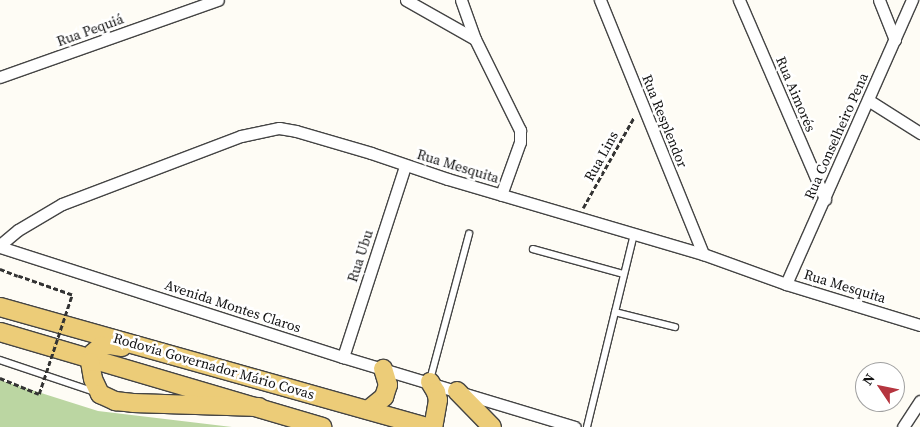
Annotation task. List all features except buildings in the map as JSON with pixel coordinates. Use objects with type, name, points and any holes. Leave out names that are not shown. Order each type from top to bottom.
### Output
[{"type":"main road","name":"Rodovia Governador Mário Covas","points":[[0,307],[230,370],[427,427]]},
{"type":"main road","name":"Rodovia Governador Mário Covas","points":[[0,332],[91,357],[322,427]]},
{"type":"main road","points":[[230,370],[110,345],[97,349],[91,357],[91,371],[100,394],[123,402],[259,407]]},
{"type":"main road","points":[[368,410],[384,397],[388,385],[383,369]]},
{"type":"main road","points":[[430,382],[438,400],[433,427]]},
{"type":"main road","points":[[457,391],[492,427]]},
{"type":"street","name":"Rua Pequiá","points":[[0,77],[218,0]]},
{"type":"street","points":[[406,0],[475,39]]},
{"type":"street","points":[[461,0],[475,39],[520,130],[518,149],[501,195]]},
{"type":"street","name":"Rua Resplendor","points":[[600,0],[703,254]]},
{"type":"street","name":"Rua Aimorés","points":[[739,0],[825,199]]},
{"type":"street","points":[[879,0],[895,40]]},
{"type":"street","name":"Rua Conselheiro Pena","points":[[786,284],[912,0]]},
{"type":"street","points":[[868,100],[920,133]]},
{"type":"street","name":"Rua Mesquita","points":[[0,246],[18,230],[62,204],[220,144],[262,130],[279,128],[296,131],[371,153],[405,166],[703,254],[786,284],[920,325]]},
{"type":"street","name":"Rua Ubu","points":[[343,356],[405,166]]},
{"type":"street","name":"Avenida Montes Claros","points":[[0,246],[383,369],[575,427]]},
{"type":"street","points":[[902,427],[920,401]]},
{"type":"lane","points":[[430,382],[469,234]]},
{"type":"lane","points":[[587,427],[634,234]]},
{"type":"lane","points":[[533,249],[624,274]]},
{"type":"lane","points":[[615,312],[675,327]]},
{"type":"lane","points":[[0,360],[100,394]]},
{"type":"path","name":"Rua Lins","points":[[578,218],[641,104]]},
{"type":"path","points":[[0,269],[72,295],[39,394],[0,378]]},
{"type":"green space","points":[[0,380],[98,411],[232,427],[0,427]]}]
